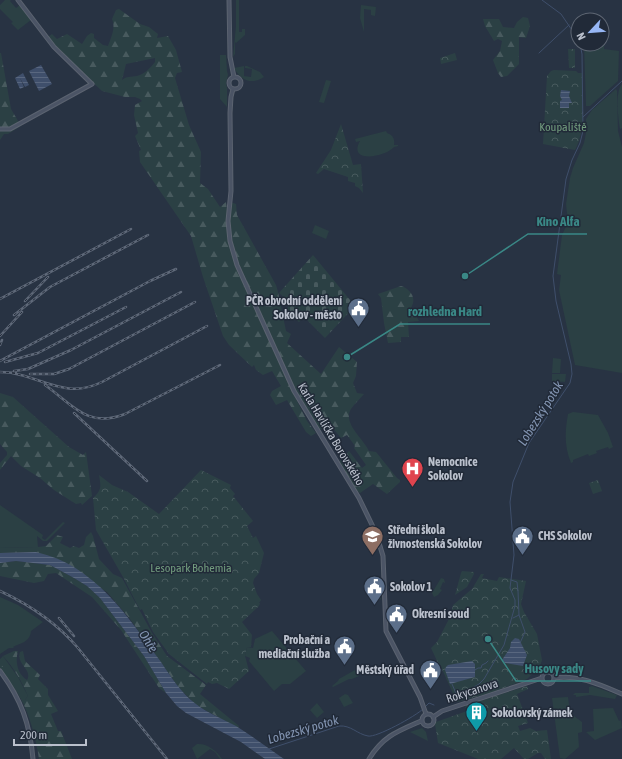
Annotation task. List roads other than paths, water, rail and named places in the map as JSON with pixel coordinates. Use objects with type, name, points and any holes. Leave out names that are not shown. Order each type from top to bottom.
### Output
[{"type":"street","points":[[0,129],[6,130],[14,127],[92,84],[54,47],[18,0]]},
{"type":"street","points":[[229,0],[230,57],[234,77]]},
{"type":"street","points":[[234,77],[239,79],[240,84],[238,88],[233,89],[229,83],[230,79],[234,77]]},
{"type":"street","name":"Karla Havlíčka Borovského","points":[[233,89],[230,113],[231,191],[228,221],[230,241],[238,265],[294,391],[359,498],[376,533],[384,556],[386,631],[426,712]]},
{"type":"street","points":[[0,671],[10,684],[25,714],[33,759]]},
{"type":"street","points":[[554,678],[552,673],[547,672],[542,675],[544,683],[548,684],[552,682],[554,678],[567,677],[584,680],[622,694]]},
{"type":"street","name":"Rokycanova","points":[[369,759],[377,747],[396,731],[421,721],[424,725],[429,726],[433,723],[433,717],[442,711],[542,678]]},
{"type":"street","points":[[421,721],[426,712],[433,717]]},
{"type":"water","points":[[41,65],[52,84],[39,91],[29,71]]},
{"type":"water","points":[[23,73],[29,85],[25,87],[20,78],[24,87],[20,89],[15,78]]},
{"type":"water","points":[[561,90],[570,91],[569,96],[572,103],[569,103],[569,108],[560,108],[560,101],[562,100],[560,96]]},
{"type":"water","points":[[36,552],[57,559],[76,568],[108,595],[123,611],[177,684],[191,700],[205,710],[236,726],[284,759],[265,759],[241,742],[186,713],[177,706],[166,693],[144,656],[100,598],[87,586],[50,565],[16,561],[0,563],[0,553]]},
{"type":"water","points":[[515,638],[519,639],[527,655],[523,666],[505,663],[502,660],[510,648],[511,642]]},
{"type":"water","points":[[472,661],[475,664],[475,677],[450,684],[445,670],[446,667],[448,665]]},
{"type":"waterway","name":"Lobezský potok","points":[[542,0],[561,14],[570,27]]},
{"type":"waterway","points":[[539,53],[569,25]]},
{"type":"waterway","name":"Lobezský potok","points":[[455,699],[479,684],[484,679],[504,645],[515,606],[515,600],[510,588],[514,555],[510,502],[513,482],[529,443],[570,383],[572,374],[556,301],[553,276],[566,179],[583,131],[582,52]]},
{"type":"waterway","points":[[583,117],[622,81]]},
{"type":"waterway","name":"Lobezský potok","points":[[511,580],[517,582],[518,591],[519,615],[513,618]]},
{"type":"waterway","points":[[519,615],[525,632],[520,643]]},
{"type":"waterway","points":[[475,670],[481,668],[482,665],[488,661]]},
{"type":"waterway","points":[[452,684],[458,698]]},
{"type":"waterway","name":"Lobezský potok","points":[[425,707],[429,703],[434,705]]},
{"type":"waterway","name":"Lobezský potok","points":[[269,749],[339,726],[347,727],[364,735],[372,736],[396,726],[423,709]]},
{"type":"railway","points":[[0,299],[131,229]]},
{"type":"railway","points":[[14,315],[50,287],[148,235]]},
{"type":"railway","points":[[0,361],[150,281],[176,269]]},
{"type":"railway","points":[[25,301],[48,277]]},
{"type":"railway","points":[[14,371],[28,369],[71,350],[181,292]]},
{"type":"railway","points":[[30,374],[54,374],[69,369],[195,302]]},
{"type":"railway","points":[[5,362],[38,353],[126,307]]},
{"type":"railway","points":[[0,336],[22,312]]},
{"type":"railway","points":[[12,373],[56,386],[78,389],[89,387],[102,382],[207,326]]},
{"type":"railway","points":[[0,345],[2,340]]},
{"type":"railway","points":[[45,385],[81,412],[100,418],[112,418],[125,414],[220,365]]},
{"type":"railway","points":[[0,372],[16,373]]},
{"type":"railway","points":[[74,413],[147,481]]},
{"type":"railway","points":[[0,591],[32,608],[52,622],[70,639],[167,759]]},
{"type":"railway","points":[[59,618],[74,636]]},
{"type":"place","name":"Kino Alfa","points":[[465,276]]},
{"type":"place","name":"PČR obvodní oddělení Sokolov - město","points":[[358,328]]},
{"type":"place","name":"rozhledna Hard","points":[[347,357]]},
{"type":"place","name":"Nemocnice Sokolov","points":[[412,488]]},
{"type":"place","name":"Střední škola živnostenská Sokolov","points":[[372,556]]},
{"type":"place","name":"CHS Sokolov","points":[[523,556]]},
{"type":"place","name":"Sokolov 1","points":[[374,606]]},
{"type":"place","name":"Okresní soud","points":[[397,634]]},
{"type":"place","name":"Husovy sady","points":[[488,639]]},
{"type":"place","name":"Probační a mediační služba","points":[[345,666]]},
{"type":"place","name":"Městský úřad","points":[[430,690]]},
{"type":"place","name":"Sokolovský zámek","points":[[477,732]]},
{"type":"park label","name":"Koupaliště","points":[[563,127]]},
{"type":"park label","name":"Lesopark Bohemia","points":[[191,568]]},
{"type":"water label","name":"Ohře","points":[[149,641]]}]
